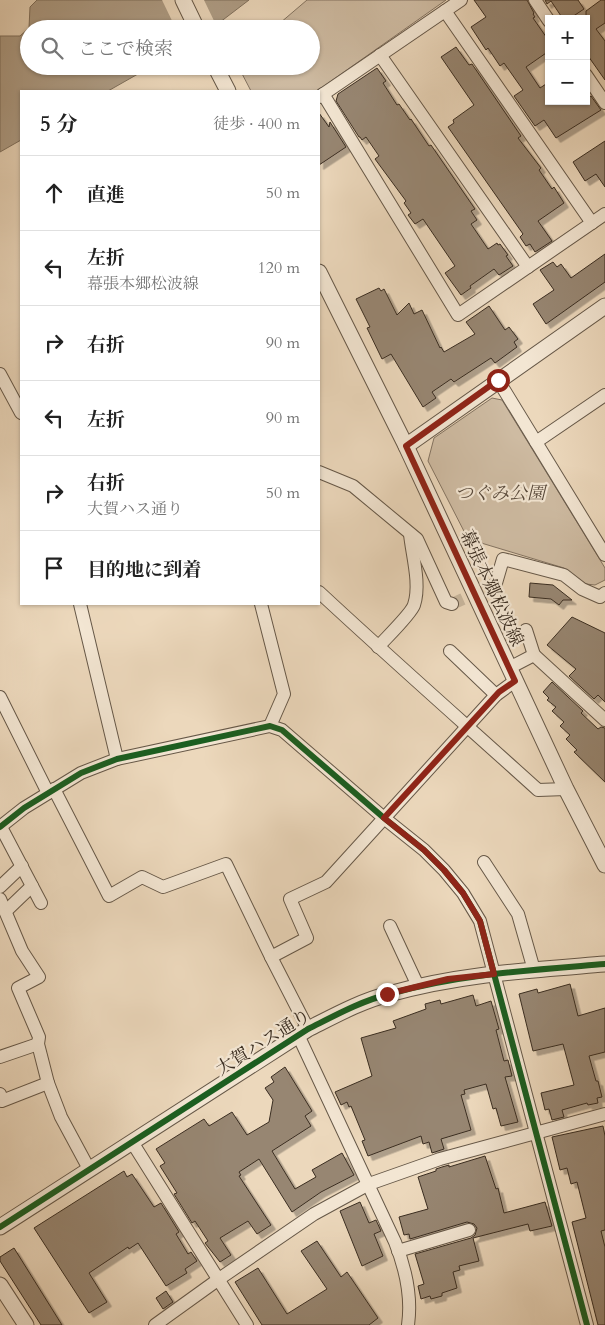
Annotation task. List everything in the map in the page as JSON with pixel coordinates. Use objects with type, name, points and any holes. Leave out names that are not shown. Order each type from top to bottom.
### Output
[{"type":"street","points":[[183,0],[193,20]]},
{"type":"street","points":[[461,0],[321,95],[458,315],[605,214]]},
{"type":"street","points":[[535,0],[545,15]]},
{"type":"street","points":[[445,11],[592,222]]},
{"type":"street","points":[[380,55],[528,267]]},
{"type":"street","points":[[220,75],[227,90]]},
{"type":"street","points":[[590,81],[605,103]]},
{"type":"street","name":"幕張本郷松波線","points":[[320,274],[406,446],[566,789],[605,865]]},
{"type":"street","points":[[406,446],[605,306]]},
{"type":"street","points":[[0,374],[20,411]]},
{"type":"street","points":[[498,380],[605,555]]},
{"type":"street","points":[[536,442],[605,395]]},
{"type":"street","points":[[320,472],[353,486],[417,539],[446,602],[452,604]]},
{"type":"street","points":[[378,646],[414,606],[417,583],[410,534]]},
{"type":"street","points":[[492,586],[496,584],[503,558],[564,575],[582,589],[600,596],[605,593]]},
{"type":"street","points":[[320,593],[538,790],[566,789]]},
{"type":"street","points":[[80,605],[117,759]]},
{"type":"street","points":[[261,605],[284,694],[270,726]]},
{"type":"street","points":[[526,630],[534,655],[605,720]]},
{"type":"street","points":[[450,651],[496,695]]},
{"type":"street","points":[[270,957],[307,938],[290,899],[326,882],[469,727],[512,674],[534,655]]},
{"type":"street","points":[[0,697],[109,896],[142,877],[164,887],[226,864],[270,957],[398,1251],[407,1289],[408,1325]]},
{"type":"street","points":[[41,903],[0,827],[24,808],[81,773],[117,759],[270,726],[282,730],[424,850],[463,893],[480,921],[587,1325]]},
{"type":"street","points":[[484,862],[518,914],[534,970]]},
{"type":"street","points":[[0,888],[22,866]]},
{"type":"street","points":[[6,911],[32,886]]},
{"type":"street","points":[[0,899],[22,951],[39,977],[18,988],[38,1037],[48,1083],[61,1117],[89,1169]]},
{"type":"street","points":[[390,926],[418,986]]},
{"type":"street","name":"大賀ハス通り","points":[[0,1227],[303,1033],[336,1015],[387,994],[448,979],[605,964]]},
{"type":"street","points":[[0,1057],[38,1044]]},
{"type":"street","points":[[0,1094],[2,1101],[48,1083]]},
{"type":"street","points":[[155,1325],[219,1278],[314,1214],[369,1184],[440,1159],[605,1114]]},
{"type":"street","points":[[132,1142],[247,1325]]},
{"type":"street","points":[[398,1251],[469,1230]]},
{"type":"street","points":[[0,1285],[26,1325]]},
{"type":"green space","points":[[307,0],[446,0],[318,90],[250,90],[243,75],[320,75],[320,20],[284,20]]},
{"type":"green space","name":"つぐみ公園","points":[[492,398],[502,400],[605,568],[605,580],[595,585],[586,584],[564,568],[468,539],[428,461],[434,438]]},
{"type":"shaded area","points":[[37,0],[249,0],[223,20],[29,20],[30,7]]},
{"type":"shaded area","points":[[0,36],[20,36],[20,75],[136,75],[110,90],[20,90],[20,141],[0,152]]},
{"type":"pier","points":[[162,0],[204,0],[214,20],[172,20]]},
{"type":"building","points":[[474,0],[527,0],[534,13],[535,17],[533,18],[545,35],[545,54],[526,67],[540,88],[545,85],[545,105],[590,105],[591,96],[601,110],[556,138],[544,120],[535,126],[514,96],[523,90],[504,63],[500,66],[488,48],[486,50],[471,27],[486,17]]},
{"type":"building","points":[[545,0],[578,0],[584,9],[575,15],[560,15],[551,1],[547,4]]},
{"type":"building","points":[[601,0],[605,0],[605,23],[596,29],[605,41],[605,80],[590,59],[590,15],[586,15],[586,11]]},
{"type":"building","points":[[456,47],[469,65],[472,64],[521,136],[518,138],[541,168],[539,170],[552,189],[554,187],[564,203],[538,221],[552,241],[535,252],[530,244],[526,246],[520,237],[523,234],[448,127],[454,123],[453,120],[474,105],[441,57]]},
{"type":"building","points":[[377,68],[386,81],[383,83],[397,105],[399,104],[411,119],[429,146],[431,145],[475,209],[471,211],[477,220],[471,224],[488,249],[497,243],[498,245],[500,244],[513,266],[499,275],[494,269],[461,295],[445,273],[455,266],[423,219],[415,224],[408,215],[411,213],[404,203],[406,201],[375,159],[379,156],[366,137],[362,140],[359,137],[336,101],[338,94]]},
{"type":"building","points":[[320,114],[329,127],[330,122],[346,147],[320,164]]},
{"type":"building","points":[[605,141],[605,187],[596,174],[585,181],[573,162]]},
{"type":"building","points":[[605,254],[605,282],[546,324],[533,304],[554,290],[540,270],[553,262],[557,267],[561,264],[571,278]]},
{"type":"building","points":[[379,288],[381,291],[384,289],[397,315],[409,303],[414,314],[422,310],[440,348],[444,352],[475,334],[466,322],[489,306],[505,330],[509,327],[518,339],[514,342],[517,347],[495,363],[491,358],[454,382],[451,379],[432,392],[436,398],[423,407],[391,354],[382,359],[367,328],[370,327],[356,299]]},
{"type":"building","points":[[530,583],[553,585],[572,600],[563,600],[559,605],[551,599],[529,597]]},
{"type":"building","points":[[572,617],[605,633],[605,702],[598,695],[594,699],[569,676],[576,669],[547,645]]},
{"type":"building","points":[[552,682],[583,711],[581,713],[598,729],[601,727],[605,728],[605,782],[574,752],[577,750],[566,739],[570,735],[560,726],[564,722],[552,711],[556,707],[547,700],[549,698],[543,692]]},
{"type":"building","points":[[570,984],[578,1016],[605,1008],[605,1052],[589,1056],[602,1097],[597,1098],[598,1103],[588,1105],[587,1103],[562,1110],[564,1117],[552,1120],[549,1109],[545,1110],[541,1093],[574,1085],[563,1044],[533,1051],[519,994],[537,989],[538,993]]},
{"type":"building","points":[[473,995],[476,1006],[491,1001],[499,1029],[496,1030],[504,1061],[508,1060],[512,1076],[505,1077],[518,1122],[501,1126],[496,1108],[493,1109],[486,1084],[464,1090],[465,1094],[461,1095],[471,1130],[441,1139],[444,1149],[432,1153],[429,1142],[423,1144],[421,1136],[368,1156],[362,1141],[365,1140],[351,1106],[349,1107],[347,1102],[341,1105],[335,1092],[372,1076],[361,1038],[396,1028],[393,1021],[426,1009],[425,1004],[440,1000],[441,1004]]},
{"type":"building","points":[[285,1067],[312,1111],[305,1116],[311,1126],[272,1151],[295,1189],[316,1177],[312,1170],[342,1153],[354,1175],[321,1192],[292,1212],[259,1159],[239,1172],[241,1175],[239,1176],[271,1225],[257,1234],[248,1221],[220,1238],[231,1255],[220,1262],[205,1243],[208,1241],[195,1221],[192,1223],[174,1194],[177,1193],[160,1166],[165,1163],[156,1149],[204,1119],[209,1126],[232,1112],[247,1135],[269,1122],[273,1100],[265,1088],[274,1082],[271,1077]]},
{"type":"building","points":[[603,1126],[605,1136],[605,1230],[601,1231],[605,1247],[605,1325],[598,1325],[572,1222],[586,1218],[577,1182],[571,1184],[567,1168],[560,1170],[552,1137]]},
{"type":"building","points":[[485,1156],[496,1189],[498,1188],[504,1213],[545,1202],[552,1226],[530,1231],[528,1224],[473,1238],[479,1261],[459,1266],[460,1270],[453,1272],[457,1288],[442,1293],[442,1296],[431,1299],[430,1296],[421,1299],[418,1286],[424,1284],[415,1254],[471,1238],[475,1235],[477,1228],[474,1224],[467,1222],[410,1239],[409,1234],[404,1235],[399,1217],[428,1209],[418,1177],[442,1167],[449,1165],[449,1167]]},
{"type":"building","points":[[124,1171],[127,1177],[132,1174],[154,1207],[161,1203],[179,1232],[176,1234],[188,1254],[191,1252],[197,1261],[185,1269],[187,1273],[166,1286],[138,1243],[129,1249],[128,1247],[89,1273],[107,1302],[89,1313],[34,1228]]},
{"type":"building","points":[[360,1202],[369,1223],[376,1220],[381,1231],[374,1234],[383,1256],[362,1266],[340,1211]]},
{"type":"building","points":[[317,1241],[341,1277],[347,1272],[378,1318],[369,1325],[262,1325],[235,1282],[258,1268],[287,1314],[327,1289],[301,1251]]},
{"type":"building","points":[[14,1248],[62,1325],[41,1325],[0,1261],[0,1257]]},
{"type":"building","points":[[166,1291],[173,1302],[163,1309],[156,1298]]},
{"type":"tunnel","points":[[452,604],[492,586]]},
{"type":"cycle path","points":[[0,827],[24,808],[81,773],[117,759],[270,726],[282,730],[424,850],[463,893],[480,921],[587,1325]]},
{"type":"cycle path","points":[[0,1227],[308,1029],[358,1005],[415,987],[469,977],[605,964]]},
{"type":"route","points":[[387,994],[448,979],[494,974],[480,921],[463,893],[424,850],[384,818],[499,692],[515,681],[406,446],[498,380]]}]
